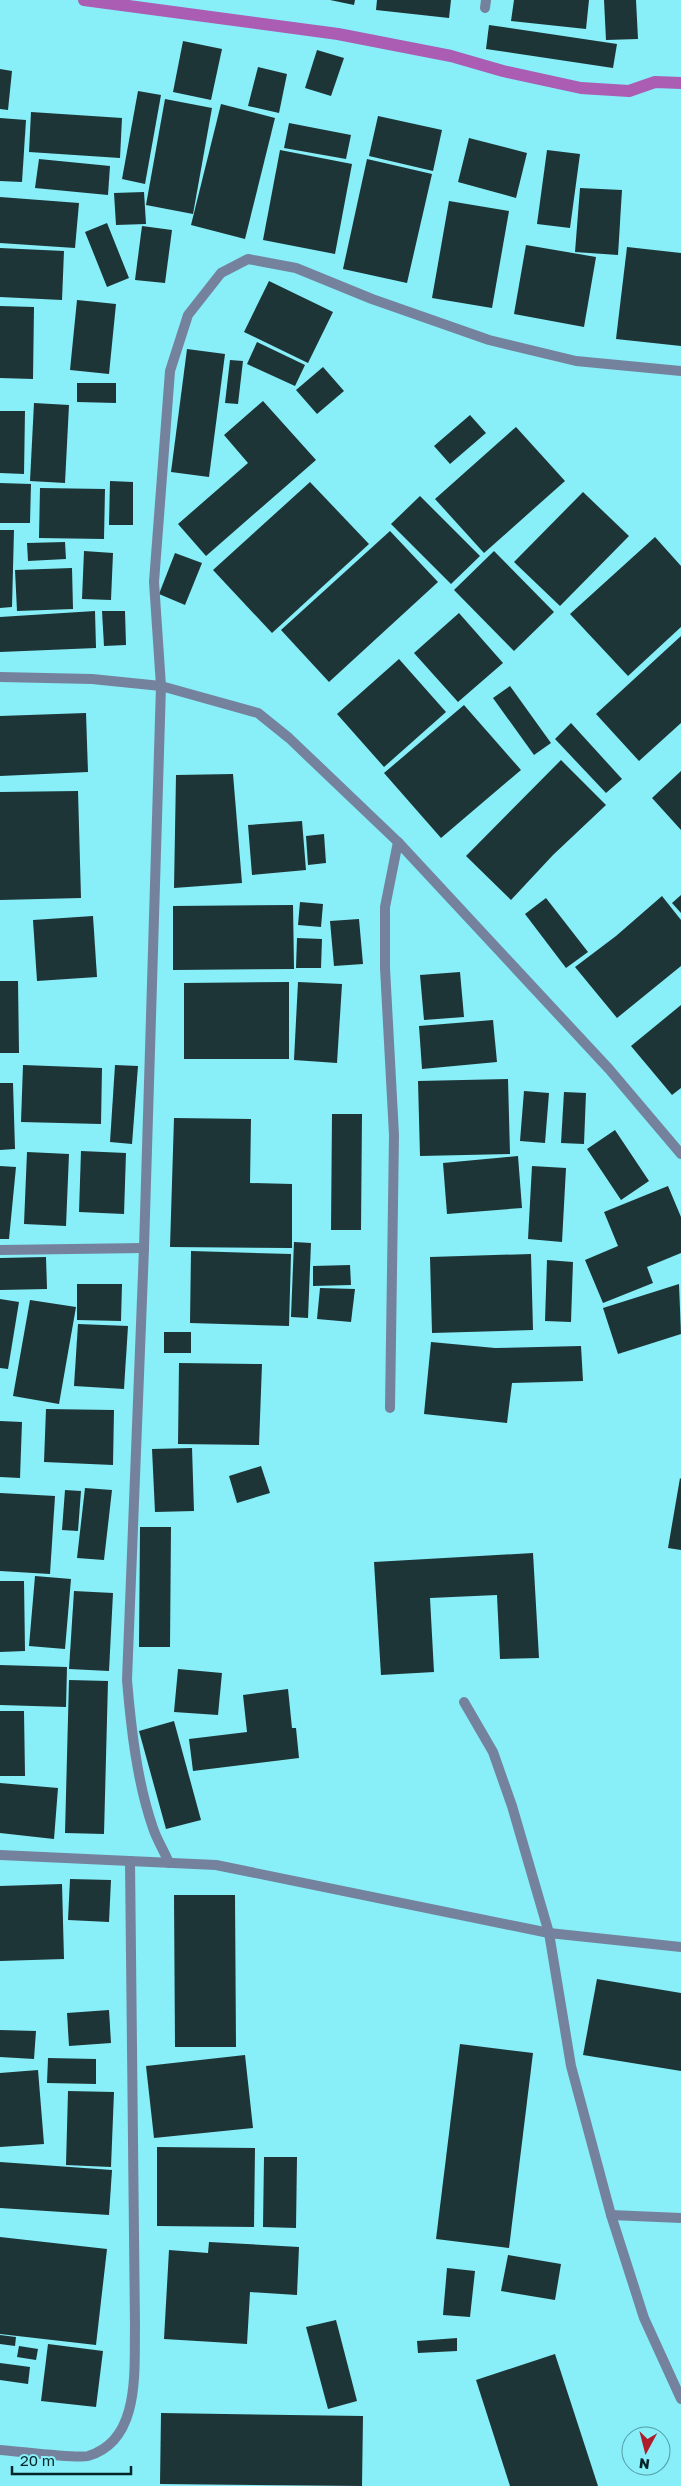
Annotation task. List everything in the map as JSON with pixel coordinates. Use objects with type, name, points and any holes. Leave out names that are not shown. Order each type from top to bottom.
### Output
[{"type":"street","points":[[169,1863],[153,1828],[143,1785],[132,1732],[127,1680],[144,1248],[161,686],[154,582],[170,371],[188,314],[221,273],[248,259],[296,268],[372,299],[489,340],[576,361],[681,371]]},
{"type":"street","points":[[0,677],[92,679],[161,686],[258,713],[289,738],[398,842],[609,1069],[681,1154]]},
{"type":"street","points":[[390,1408],[394,1135],[385,968],[385,907],[398,842]]},
{"type":"street","points":[[0,1250],[144,1248]]},
{"type":"street","points":[[464,1702],[493,1752],[512,1806],[549,1933],[572,2066],[611,2215],[644,2318],[681,2399]]},
{"type":"street","points":[[0,1855],[216,1865],[549,1933],[681,1946]]},
{"type":"street","points":[[0,2450],[86,2457],[106,2447],[124,2428],[132,2393],[135,2317],[130,1862]]},
{"type":"street","points":[[611,2215],[681,2218]]},
{"type":"building","points":[[330,0],[355,0],[354,5]]},
{"type":"building","points":[[377,0],[451,0],[449,18],[376,10]]},
{"type":"building","points":[[514,0],[589,0],[586,29],[511,21]]},
{"type":"building","points":[[604,0],[636,0],[638,39],[606,40]]},
{"type":"building","points":[[489,25],[617,44],[613,68],[486,49]]},
{"type":"building","points":[[183,41],[222,49],[211,100],[173,92]]},
{"type":"building","points":[[317,50],[344,58],[331,96],[305,88]]},
{"type":"building","points":[[258,67],[287,74],[279,113],[248,106]]},
{"type":"building","points":[[0,69],[12,71],[8,110],[0,109]]},
{"type":"building","points":[[138,91],[161,95],[145,184],[122,179]]},
{"type":"building","points":[[165,99],[212,108],[193,214],[146,205]]},
{"type":"building","points":[[221,104],[275,118],[245,239],[191,225]]},
{"type":"building","points":[[31,112],[122,118],[120,158],[29,152]]},
{"type":"building","points":[[378,116],[442,130],[433,171],[369,156]]},
{"type":"building","points":[[0,118],[26,120],[22,182],[0,181]]},
{"type":"building","points":[[289,123],[351,135],[346,159],[284,148]]},
{"type":"building","points":[[469,138],[527,153],[516,198],[458,182]]},
{"type":"building","points":[[280,150],[352,164],[335,254],[263,240]]},
{"type":"building","points":[[547,150],[580,154],[570,228],[537,224]]},
{"type":"building","points":[[39,159],[110,166],[108,195],[35,188]]},
{"type":"building","points":[[367,159],[432,174],[407,283],[343,269]]},
{"type":"building","points":[[580,188],[622,190],[618,255],[575,252]]},
{"type":"building","points":[[144,192],[146,224],[116,225],[114,193]]},
{"type":"building","points":[[0,197],[79,203],[75,248],[0,243]]},
{"type":"building","points":[[449,201],[509,211],[492,308],[432,298]]},
{"type":"building","points":[[107,223],[129,278],[107,287],[85,232]]},
{"type":"building","points":[[142,226],[172,230],[165,283],[135,280]]},
{"type":"building","points":[[526,245],[596,257],[584,327],[514,314]]},
{"type":"building","points":[[627,247],[681,253],[681,346],[616,339]]},
{"type":"building","points":[[0,248],[64,251],[62,300],[0,297]]},
{"type":"building","points":[[269,281],[333,312],[308,363],[244,332]]},
{"type":"building","points":[[77,300],[116,304],[109,374],[70,370]]},
{"type":"building","points":[[0,306],[34,307],[33,379],[0,378]]},
{"type":"building","points":[[257,342],[305,365],[295,386],[247,364]]},
{"type":"building","points":[[187,349],[225,354],[209,477],[171,472]]},
{"type":"building","points":[[230,360],[243,361],[238,404],[225,403]]},
{"type":"building","points":[[323,367],[344,391],[317,414],[296,390]]},
{"type":"building","points":[[77,383],[116,383],[116,403],[77,402]]},
{"type":"building","points":[[263,401],[316,460],[206,556],[178,524],[248,463],[224,435]]},
{"type":"building","points":[[34,403],[69,405],[65,483],[30,481]]},
{"type":"building","points":[[0,411],[25,411],[24,474],[0,473]]},
{"type":"building","points":[[470,415],[486,433],[450,464],[434,446]]},
{"type":"building","points":[[516,427],[565,481],[484,553],[435,499]]},
{"type":"building","points":[[110,481],[133,482],[133,525],[109,525]]},
{"type":"building","points":[[310,482],[369,544],[272,633],[213,570]]},
{"type":"building","points":[[0,483],[31,484],[30,523],[0,523]]},
{"type":"building","points":[[40,488],[105,489],[104,539],[39,538]]},
{"type":"building","points":[[583,492],[629,536],[560,606],[514,562]]},
{"type":"building","points":[[420,496],[480,556],[451,584],[391,524]]},
{"type":"building","points":[[0,530],[14,530],[12,607],[0,608]]},
{"type":"building","points":[[390,531],[438,582],[329,682],[281,630]]},
{"type":"building","points":[[655,537],[681,566],[681,627],[628,676],[570,614]]},
{"type":"building","points":[[65,542],[66,559],[28,561],[27,543]]},
{"type":"building","points":[[84,551],[113,553],[111,600],[82,599]]},
{"type":"building","points":[[494,551],[554,612],[514,651],[454,590]]},
{"type":"building","points":[[175,553],[202,563],[185,605],[159,594]]},
{"type":"building","points":[[72,568],[73,609],[17,611],[15,570]]},
{"type":"building","points":[[95,611],[96,648],[0,652],[0,617]]},
{"type":"building","points":[[102,611],[125,611],[126,645],[104,646]]},
{"type":"building","points":[[459,613],[503,663],[458,702],[414,653]]},
{"type":"building","points":[[681,636],[681,723],[639,761],[596,714]]},
{"type":"building","points":[[399,659],[446,712],[384,767],[337,714]]},
{"type":"building","points":[[510,686],[551,743],[534,755],[493,698]]},
{"type":"building","points":[[464,705],[521,770],[441,838],[384,773]]},
{"type":"building","points":[[86,713],[88,772],[0,776],[0,716]]},
{"type":"building","points":[[571,723],[622,779],[606,793],[555,739]]},
{"type":"building","points":[[561,760],[606,805],[553,855],[511,900],[466,856]]},
{"type":"building","points":[[681,771],[681,830],[652,798]]},
{"type":"building","points":[[233,774],[242,883],[174,888],[176,775]]},
{"type":"building","points":[[78,791],[81,898],[0,900],[0,792]]},
{"type":"building","points":[[302,821],[306,870],[252,875],[248,825]]},
{"type":"building","points":[[324,834],[326,863],[308,865],[306,836]]},
{"type":"building","points":[[681,895],[681,913],[672,903]]},
{"type":"building","points":[[662,896],[681,920],[681,966],[617,1018],[575,967],[616,936]]},
{"type":"building","points":[[546,898],[588,952],[566,968],[525,914]]},
{"type":"building","points":[[300,902],[323,904],[321,927],[298,925]]},
{"type":"building","points":[[293,905],[294,969],[173,970],[173,906]]},
{"type":"building","points":[[93,916],[97,977],[37,981],[33,920]]},
{"type":"building","points":[[359,919],[363,964],[334,966],[330,921]]},
{"type":"building","points":[[297,938],[322,939],[321,968],[296,968]]},
{"type":"building","points":[[460,972],[464,1017],[424,1020],[420,975]]},
{"type":"building","points":[[0,981],[18,981],[19,1053],[0,1053]]},
{"type":"building","points":[[289,982],[289,1059],[184,1059],[184,983]]},
{"type":"building","points":[[298,982],[342,984],[337,1063],[294,1060]]},
{"type":"building","points":[[681,1005],[681,1088],[672,1095],[631,1046]]},
{"type":"building","points":[[493,1020],[497,1062],[422,1069],[419,1026]]},
{"type":"building","points":[[23,1065],[102,1068],[101,1124],[21,1122]]},
{"type":"building","points":[[115,1065],[138,1066],[132,1144],[110,1142]]},
{"type":"building","points":[[508,1079],[510,1154],[420,1156],[418,1081]]},
{"type":"building","points":[[0,1083],[13,1083],[15,1149],[0,1150]]},
{"type":"building","points":[[524,1091],[549,1093],[545,1143],[520,1141]]},
{"type":"building","points":[[564,1092],[586,1093],[584,1144],[561,1143]]},
{"type":"building","points":[[332,1114],[362,1114],[361,1230],[331,1230]]},
{"type":"building","points":[[174,1118],[251,1119],[250,1183],[292,1184],[292,1248],[170,1247]]},
{"type":"building","points":[[615,1130],[649,1181],[621,1200],[587,1149]]},
{"type":"building","points":[[81,1151],[126,1153],[124,1214],[79,1212]]},
{"type":"building","points":[[27,1152],[69,1154],[66,1226],[24,1224]]},
{"type":"building","points":[[518,1156],[522,1208],[447,1214],[443,1163]]},
{"type":"building","points":[[0,1166],[16,1167],[9,1239],[0,1239]]},
{"type":"building","points":[[532,1166],[566,1168],[562,1242],[528,1239]]},
{"type":"building","points":[[668,1186],[681,1217],[681,1253],[647,1267],[653,1283],[603,1303],[585,1260],[618,1246],[604,1212]]},
{"type":"building","points":[[294,1242],[311,1243],[308,1318],[291,1317]]},
{"type":"building","points":[[191,1251],[291,1254],[289,1326],[190,1323]]},
{"type":"building","points":[[531,1254],[533,1330],[432,1333],[430,1257]]},
{"type":"building","points":[[46,1257],[47,1289],[0,1290],[0,1258]]},
{"type":"building","points":[[547,1260],[573,1262],[571,1322],[545,1321]]},
{"type":"building","points":[[350,1265],[351,1285],[313,1286],[313,1266]]},
{"type":"building","points":[[77,1284],[122,1284],[121,1321],[77,1320]]},
{"type":"building","points":[[679,1284],[681,1334],[618,1354],[603,1308]]},
{"type":"building","points":[[320,1288],[355,1289],[351,1322],[317,1319]]},
{"type":"building","points":[[0,1299],[19,1302],[8,1369],[0,1368]]},
{"type":"building","points":[[30,1300],[76,1307],[59,1404],[13,1396]]},
{"type":"building","points":[[78,1324],[128,1326],[124,1389],[74,1386]]},
{"type":"building","points":[[164,1332],[191,1332],[191,1353],[164,1353]]},
{"type":"building","points":[[431,1342],[495,1348],[581,1346],[583,1381],[512,1383],[507,1423],[424,1414]]},
{"type":"building","points":[[179,1363],[262,1364],[259,1445],[178,1444]]},
{"type":"building","points":[[46,1409],[114,1410],[113,1465],[44,1462]]},
{"type":"building","points":[[0,1421],[22,1422],[20,1478],[0,1477]]},
{"type":"building","points":[[192,1448],[194,1511],[155,1512],[152,1449]]},
{"type":"building","points":[[261,1466],[270,1493],[237,1503],[229,1476]]},
{"type":"building","points":[[681,1479],[681,1550],[668,1548]]},
{"type":"building","points":[[85,1488],[112,1490],[104,1560],[77,1558]]},
{"type":"building","points":[[65,1490],[81,1491],[78,1531],[62,1530]]},
{"type":"building","points":[[0,1493],[55,1496],[50,1574],[0,1571]]},
{"type":"building","points":[[140,1527],[171,1527],[170,1647],[139,1647]]},
{"type":"building","points":[[533,1553],[539,1658],[500,1659],[497,1595],[430,1598],[434,1672],[381,1675],[374,1562]]},
{"type":"building","points":[[35,1576],[71,1579],[65,1649],[29,1646]]},
{"type":"building","points":[[0,1581],[24,1581],[25,1651],[0,1652]]},
{"type":"building","points":[[74,1591],[113,1593],[109,1671],[69,1669]]},
{"type":"building","points":[[0,1665],[67,1667],[66,1707],[0,1705]]},
{"type":"building","points":[[178,1669],[222,1673],[218,1715],[174,1712]]},
{"type":"building","points":[[69,1680],[108,1681],[104,1834],[65,1833]]},
{"type":"building","points":[[288,1689],[292,1728],[296,1728],[299,1758],[193,1771],[189,1739],[247,1732],[243,1695]]},
{"type":"building","points":[[0,1711],[24,1711],[25,1776],[0,1776]]},
{"type":"building","points":[[174,1721],[201,1820],[166,1829],[139,1731]]},
{"type":"building","points":[[0,1783],[58,1788],[54,1839],[0,1833]]},
{"type":"building","points":[[70,1879],[111,1880],[109,1922],[68,1920]]},
{"type":"building","points":[[62,1884],[64,1959],[0,1961],[0,1886]]},
{"type":"building","points":[[174,1895],[235,1895],[236,2047],[175,2047]]},
{"type":"building","points":[[597,1979],[681,1993],[681,2071],[583,2055]]},
{"type":"building","points":[[109,2010],[111,2043],[69,2046],[67,2013]]},
{"type":"building","points":[[0,2030],[36,2031],[34,2059],[0,2057]]},
{"type":"building","points":[[460,2044],[533,2053],[509,2248],[436,2239]]},
{"type":"building","points":[[245,2055],[253,2128],[154,2138],[146,2066]]},
{"type":"building","points":[[48,2058],[96,2059],[96,2084],[47,2083]]},
{"type":"building","points":[[38,2070],[44,2144],[0,2147],[0,2073]]},
{"type":"building","points":[[68,2091],[114,2092],[111,2167],[66,2165]]},
{"type":"building","points":[[157,2147],[255,2148],[254,2227],[157,2226]]},
{"type":"building","points":[[264,2157],[297,2157],[296,2228],[263,2227]]},
{"type":"building","points":[[0,2162],[112,2170],[109,2215],[0,2208]]},
{"type":"building","points":[[0,2237],[107,2249],[96,2345],[0,2334]]},
{"type":"building","points":[[209,2242],[299,2247],[297,2295],[250,2292],[247,2344],[164,2339],[169,2250],[208,2253]]},
{"type":"building","points":[[508,2255],[561,2264],[555,2300],[501,2291]]},
{"type":"building","points":[[447,2268],[475,2271],[470,2317],[443,2315]]},
{"type":"building","points":[[336,2320],[357,2401],[328,2409],[306,2327]]},
{"type":"building","points":[[0,2335],[16,2337],[15,2346],[0,2344]]},
{"type":"building","points":[[457,2338],[457,2351],[418,2353],[417,2341]]},
{"type":"building","points":[[48,2344],[103,2351],[96,2407],[41,2401]]},
{"type":"building","points":[[19,2346],[38,2349],[36,2360],[17,2357]]},
{"type":"building","points":[[555,2354],[598,2486],[510,2486],[476,2380]]},
{"type":"building","points":[[0,2363],[30,2367],[28,2384],[0,2380]]},
{"type":"building","points":[[161,2413],[363,2416],[362,2486],[160,2484]]},
{"type":"waterway","points":[[84,0],[338,34],[451,56],[503,71],[581,88],[629,91],[655,82],[681,83]]}]
